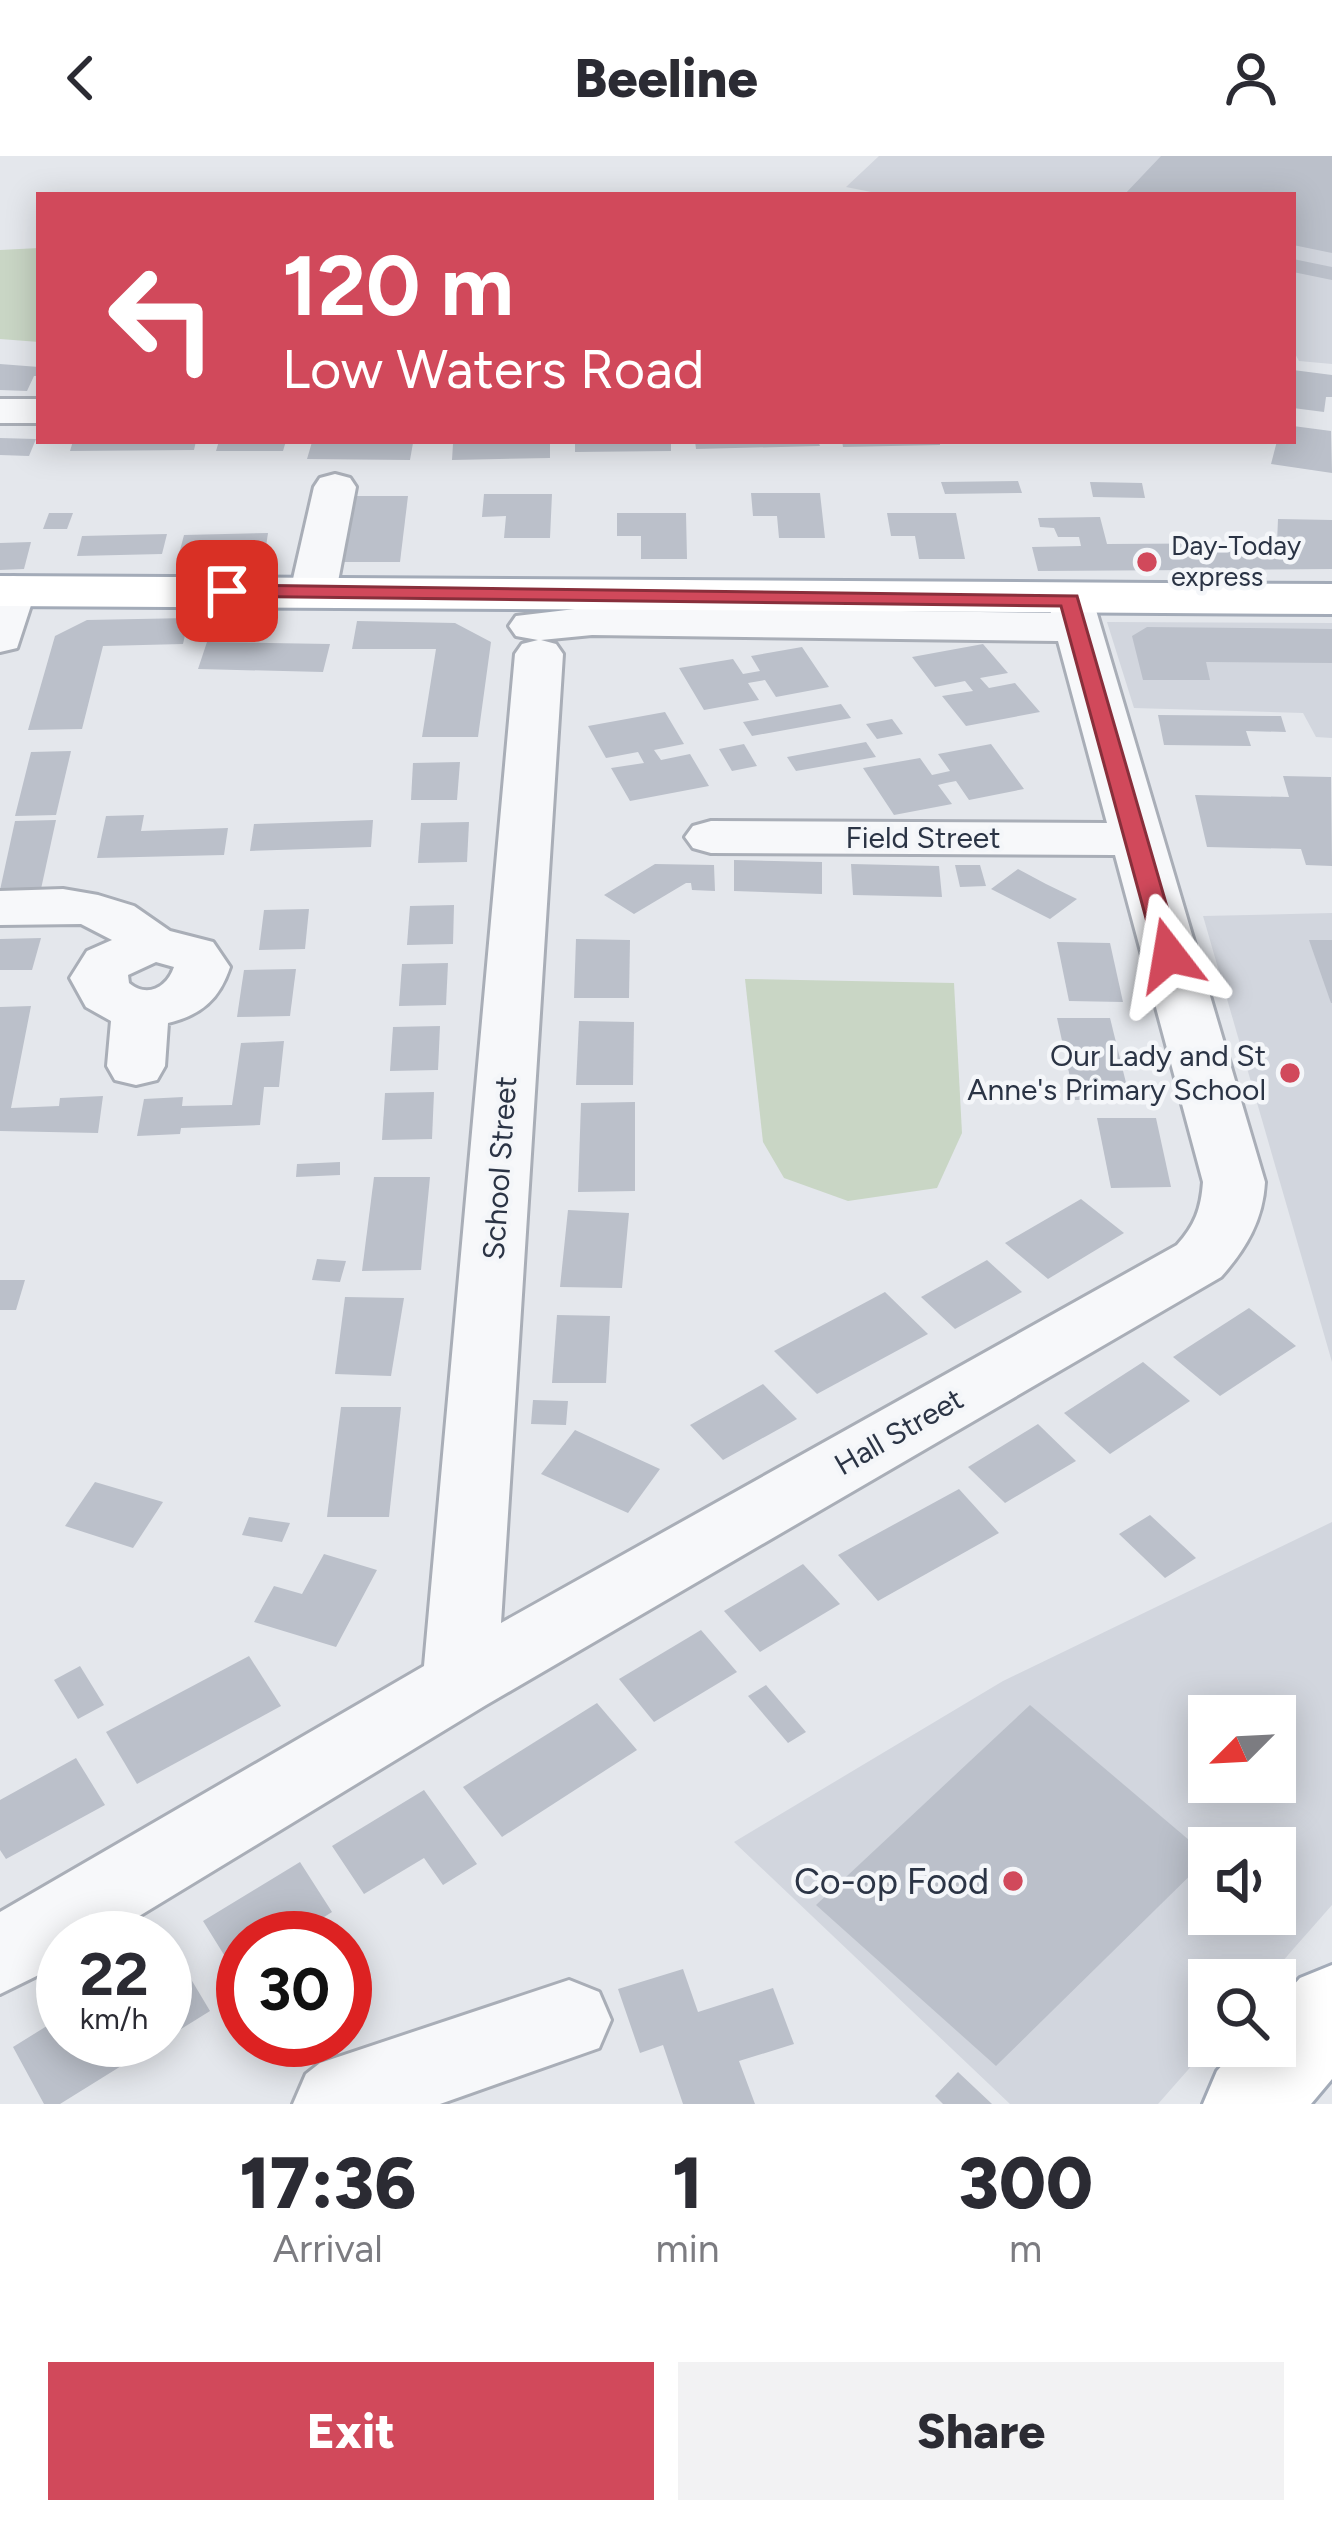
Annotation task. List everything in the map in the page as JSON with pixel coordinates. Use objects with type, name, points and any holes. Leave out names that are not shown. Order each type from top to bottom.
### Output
[{"type":"main road","points":[[6,591],[313,592],[1072,613],[1332,599]]},
{"type":"street","points":[[0,411],[36,411]]},
{"type":"street","points":[[313,592],[334,487]]},
{"type":"street","points":[[0,638],[6,591]]},
{"type":"street","name":"School Street","points":[[460,1683],[536,640],[613,622],[1072,613]]},
{"type":"street","name":"Hall Street","points":[[0,1956],[460,1683],[1199,1261],[1220,1239],[1233,1210],[1234,1181],[1072,613]]},
{"type":"street","name":"Field Street","points":[[711,837],[1134,839]]},
{"type":"street","points":[[0,908],[78,906],[122,917],[151,943],[193,954],[202,967],[200,983],[187,998],[164,1007],[139,1038]]},
{"type":"street","points":[[336,2104],[350,2093],[569,2020]]},
{"type":"shaded area","points":[[879,156],[1332,156],[1332,364],[1299,361],[1296,356],[1296,192],[871,192],[846,187]]},
{"type":"shaded area","points":[[1107,622],[1332,623],[1332,738],[1316,737],[1303,713],[1134,708]]},
{"type":"shaded area","name":"Our Lady and St Anne's Primary School","points":[[1332,913],[1332,1362],[1203,916]]},
{"type":"shaded area","points":[[1332,1522],[1332,1905],[1284,1959],[1188,1959],[1191,2067],[1158,2104],[1010,2104],[734,1842],[1003,1681]]},
{"type":"green space","points":[[36,248],[36,342],[0,339],[0,250]]},
{"type":"green space","points":[[745,979],[954,983],[962,1133],[937,1188],[848,1201],[784,1178],[763,1142]]},
{"type":"building","points":[[1161,156],[1332,156],[1332,253],[1296,246],[1296,192],[1127,192]]},
{"type":"building","points":[[1296,260],[1332,267],[1332,280],[1296,273]]},
{"type":"building","points":[[0,364],[36,367],[27,391],[0,390]]},
{"type":"building","points":[[1296,370],[1332,375],[1332,397],[1326,397],[1324,412],[1296,408]]},
{"type":"building","points":[[1296,426],[1331,431],[1332,473],[1271,464],[1276,444],[1296,444]]},
{"type":"building","points":[[0,438],[36,439],[29,456],[0,455]]},
{"type":"building","points":[[72,444],[195,444],[194,450],[70,451]]},
{"type":"building","points":[[218,444],[285,444],[283,451],[216,451]]},
{"type":"building","points":[[311,444],[413,444],[410,460],[307,459]]},
{"type":"building","points":[[453,444],[550,444],[550,458],[452,460]]},
{"type":"building","points":[[575,444],[671,444],[671,451],[575,452]]},
{"type":"building","points":[[695,444],[820,446],[696,449]]},
{"type":"building","points":[[842,444],[940,444],[940,445]]},
{"type":"building","points":[[1018,481],[1022,493],[945,494],[941,482]]},
{"type":"building","points":[[1090,482],[1142,483],[1145,498],[1093,497]]},
{"type":"building","points":[[751,493],[820,493],[825,538],[779,538],[777,516],[753,516]]},
{"type":"building","points":[[484,494],[552,494],[550,538],[504,538],[506,516],[482,517]]},
{"type":"building","points":[[349,496],[408,496],[400,562],[339,562]]},
{"type":"building","points":[[49,513],[73,513],[67,529],[43,529]]},
{"type":"building","points":[[617,513],[686,513],[687,559],[641,559],[641,536],[617,536]]},
{"type":"building","points":[[887,513],[956,513],[965,559],[919,559],[915,536],[891,536]]},
{"type":"building","points":[[1100,517],[1107,544],[1277,543],[1278,519],[1332,520],[1332,569],[1038,571],[1032,547],[1081,546],[1079,537],[1058,537],[1054,528],[1040,527],[1038,518]]},
{"type":"building","points":[[268,533],[265,553],[179,554],[184,535]]},
{"type":"building","points":[[167,534],[162,554],[77,556],[82,536]]},
{"type":"building","points":[[31,542],[24,569],[0,570],[0,543]]},
{"type":"building","points":[[189,618],[183,644],[103,646],[82,729],[28,730],[55,636],[87,620]]},
{"type":"building","points":[[357,621],[455,623],[491,642],[478,737],[422,737],[436,649],[352,649]]},
{"type":"building","points":[[1147,627],[1332,629],[1332,663],[1206,662],[1210,680],[1143,680],[1132,636]]},
{"type":"building","points":[[207,642],[330,644],[323,672],[198,669]]},
{"type":"building","points":[[983,644],[1008,673],[980,678],[989,688],[1015,683],[1040,712],[966,726],[942,696],[973,691],[965,681],[935,687],[912,657]]},
{"type":"building","points":[[802,647],[829,687],[776,697],[765,680],[748,683],[759,700],[704,710],[679,668],[733,659],[743,674],[760,671],[751,656]]},
{"type":"building","points":[[841,704],[851,718],[752,736],[743,722]]},
{"type":"building","points":[[665,712],[684,744],[654,750],[661,760],[690,754],[709,786],[630,801],[611,768],[644,763],[638,752],[606,758],[588,726]]},
{"type":"building","points":[[1158,715],[1281,716],[1286,732],[1246,731],[1251,746],[1164,745]]},
{"type":"building","points":[[892,719],[903,734],[877,739],[866,724]]},
{"type":"building","points":[[866,742],[876,757],[796,771],[787,757]]},
{"type":"building","points":[[744,744],[757,766],[732,771],[719,749]]},
{"type":"building","points":[[991,744],[1024,789],[969,800],[956,781],[946,783],[938,785],[952,804],[894,815],[863,768],[920,758],[932,775],[950,771],[938,754]]},
{"type":"building","points":[[71,751],[56,815],[15,816],[31,752]]},
{"type":"building","points":[[460,762],[457,800],[411,800],[413,763]]},
{"type":"building","points":[[1283,776],[1331,777],[1332,866],[1306,865],[1301,849],[1207,847],[1195,795],[1289,797]]},
{"type":"building","points":[[144,815],[141,831],[228,828],[224,855],[97,858],[106,816]]},
{"type":"building","points":[[56,820],[41,889],[0,890],[15,821]]},
{"type":"building","points":[[373,820],[371,847],[250,851],[254,824]]},
{"type":"building","points":[[469,822],[467,862],[418,863],[421,823]]},
{"type":"building","points":[[734,860],[822,862],[822,894],[734,891]]},
{"type":"building","points":[[655,864],[714,865],[715,891],[692,890],[691,883],[686,883],[634,914],[604,895]]},
{"type":"building","points":[[851,864],[939,866],[942,897],[853,895]]},
{"type":"building","points":[[955,865],[980,865],[986,886],[960,887]]},
{"type":"building","points":[[1018,869],[1077,899],[1050,919],[991,889]]},
{"type":"building","points":[[454,905],[453,944],[407,945],[410,906]]},
{"type":"building","points":[[309,909],[305,949],[259,950],[264,910]]},
{"type":"building","points":[[41,938],[32,970],[0,970],[0,939]]},
{"type":"building","points":[[576,939],[630,940],[629,998],[574,998]]},
{"type":"building","points":[[1309,940],[1332,940],[1332,1003],[1331,1003]]},
{"type":"building","points":[[1057,942],[1110,943],[1123,1002],[1069,1001]]},
{"type":"building","points":[[448,963],[446,1005],[399,1006],[402,964]]},
{"type":"building","points":[[296,969],[290,1016],[237,1017],[244,970]]},
{"type":"building","points":[[31,1006],[11,1108],[59,1106],[60,1098],[103,1096],[98,1133],[0,1131],[0,1007]]},
{"type":"building","points":[[1057,1018],[1110,1018],[1130,1099],[1075,1100]]},
{"type":"building","points":[[579,1021],[634,1022],[633,1085],[576,1085]]},
{"type":"building","points":[[440,1026],[438,1070],[390,1071],[393,1027]]},
{"type":"building","points":[[284,1041],[279,1087],[264,1087],[260,1125],[181,1128],[180,1134],[137,1136],[144,1099],[183,1097],[182,1106],[232,1105],[241,1043]]},
{"type":"building","points":[[434,1092],[432,1139],[382,1140],[385,1093]]},
{"type":"building","points":[[635,1102],[635,1191],[578,1192],[581,1103]]},
{"type":"building","points":[[1097,1118],[1156,1118],[1171,1187],[1111,1188]]},
{"type":"building","points":[[340,1162],[340,1175],[296,1177],[297,1164]]},
{"type":"building","points":[[374,1177],[430,1177],[421,1270],[362,1271]]},
{"type":"building","points":[[1081,1199],[1124,1233],[1048,1279],[1005,1243]]},
{"type":"building","points":[[568,1210],[629,1213],[622,1288],[560,1287]]},
{"type":"building","points":[[317,1259],[346,1261],[340,1282],[312,1280]]},
{"type":"building","points":[[987,1260],[1022,1292],[955,1329],[921,1297]]},
{"type":"building","points":[[0,1280],[25,1280],[16,1310],[0,1310]]},
{"type":"building","points":[[885,1292],[928,1334],[817,1394],[774,1351]]},
{"type":"building","points":[[345,1297],[404,1298],[391,1376],[335,1374]]},
{"type":"building","points":[[1249,1308],[1296,1346],[1220,1396],[1173,1357]]},
{"type":"building","points":[[557,1315],[610,1316],[606,1383],[552,1383]]},
{"type":"building","points":[[1143,1362],[1190,1401],[1110,1454],[1064,1413]]},
{"type":"building","points":[[763,1384],[797,1419],[723,1460],[690,1425]]},
{"type":"building","points":[[533,1400],[568,1401],[566,1425],[531,1424]]},
{"type":"building","points":[[341,1407],[401,1407],[389,1517],[327,1517]]},
{"type":"building","points":[[1038,1424],[1076,1461],[1005,1503],[968,1467]]},
{"type":"building","points":[[575,1430],[660,1469],[628,1513],[541,1474]]},
{"type":"building","points":[[95,1482],[163,1502],[133,1548],[65,1526]]},
{"type":"building","points":[[959,1489],[999,1533],[878,1601],[838,1555]]},
{"type":"building","points":[[1150,1515],[1196,1558],[1165,1578],[1119,1534]]},
{"type":"building","points":[[249,1517],[290,1523],[282,1542],[242,1535]]},
{"type":"building","points":[[324,1554],[377,1570],[336,1647],[254,1622],[274,1586],[302,1594]]},
{"type":"building","points":[[803,1564],[840,1604],[760,1652],[724,1611]]},
{"type":"building","points":[[701,1630],[737,1672],[654,1722],[619,1679]]},
{"type":"building","points":[[249,1656],[281,1706],[137,1784],[106,1732]]},
{"type":"building","points":[[80,1666],[104,1705],[78,1719],[54,1680]]},
{"type":"building","points":[[766,1685],[806,1732],[788,1743],[748,1696]]},
{"type":"building","points":[[597,1703],[637,1750],[502,1837],[463,1787]]},
{"type":"building","name":"Co-op Food","points":[[1030,1705],[1188,1839],[1188,1878],[996,2066],[816,1905]]},
{"type":"building","points":[[76,1758],[105,1805],[6,1859],[0,1850],[0,1800]]},
{"type":"building","points":[[424,1790],[477,1864],[443,1885],[424,1858],[364,1894],[332,1846]]},
{"type":"building","points":[[300,1862],[331,1911],[219,1911]]},
{"type":"building","points":[[216,1913],[216,1942],[203,1921]]},
{"type":"building","points":[[683,1969],[698,2012],[773,1988],[794,2044],[739,2061],[755,2104],[683,2104],[663,2045],[640,2053],[618,1989]]},
{"type":"building","points":[[192,1981],[210,2011],[192,2022]]},
{"type":"building","points":[[36,2033],[36,2067],[120,2067],[60,2104],[44,2104],[13,2047]]},
{"type":"building","points":[[958,2072],[992,2104],[943,2104],[935,2096]]},
{"type":"place","name":"Day-Today express","points":[[1147,562]]},
{"type":"place","name":"Our Lady and St Anne's Primary School","points":[[1290,1073]]},
{"type":"place","name":"Co-op Food","points":[[1013,1881]]},
{"type":"route","points":[[227,591],[1070,600],[1169,955]]}]
